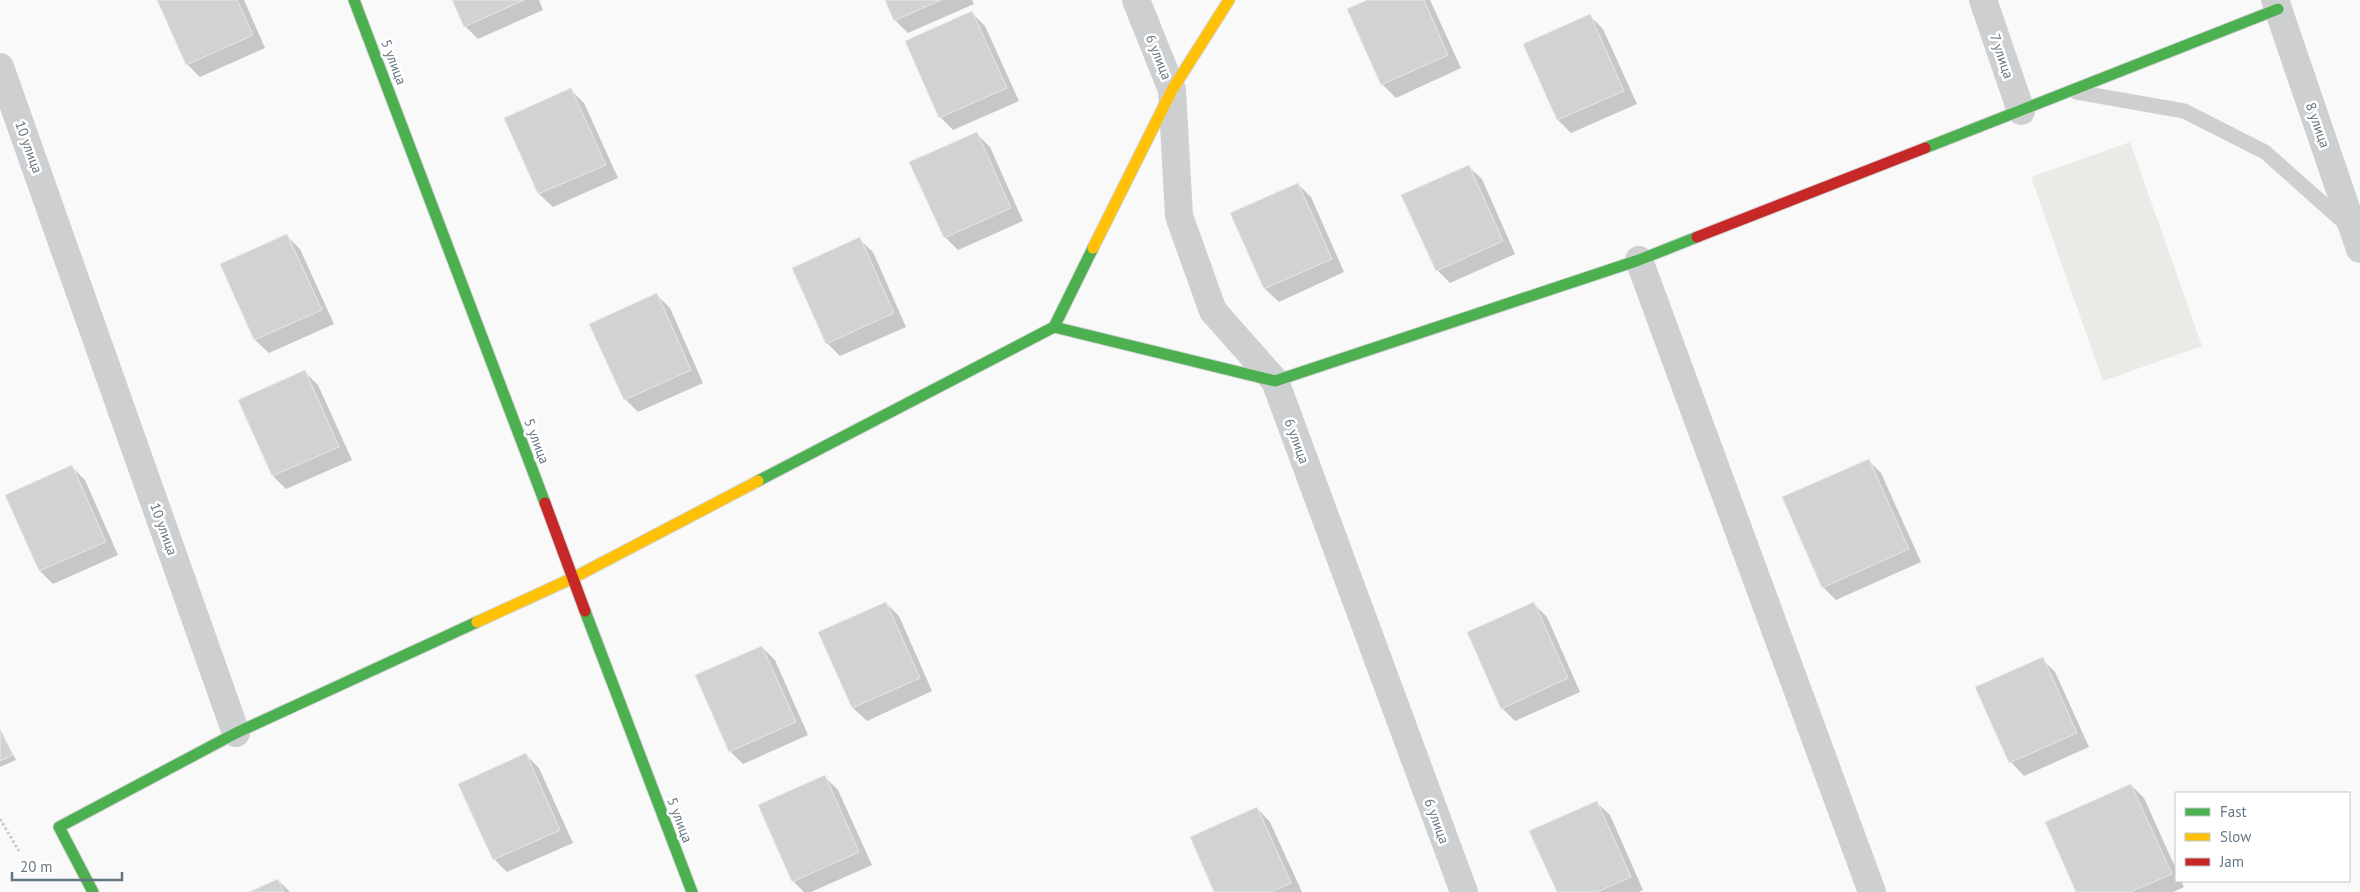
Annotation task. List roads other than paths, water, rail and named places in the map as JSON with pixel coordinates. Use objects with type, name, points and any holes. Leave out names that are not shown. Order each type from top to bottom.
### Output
[{"type":"street","name":"5 улица","points":[[354,0],[692,892]]},
{"type":"street","name":"6 улица","points":[[1136,0],[1172,90],[1179,216],[1213,312],[1275,381],[1464,892]]},
{"type":"street","points":[[93,892],[59,827],[236,732],[573,578],[1054,328],[1172,90],[1229,0]]},
{"type":"street","name":"7 улица","points":[[1983,0],[2021,111]]},
{"type":"street","points":[[1054,328],[1275,381],[1639,260],[2072,91],[2277,5]]},
{"type":"street","name":"8 улица","points":[[2277,5],[2357,240]]},
{"type":"street","name":"10 улица","points":[[0,67],[236,732]]},
{"type":"street","points":[[1639,260],[1872,892]]},
{"type":"lane","points":[[2072,91],[2184,112],[2265,152],[2357,240]]}]
